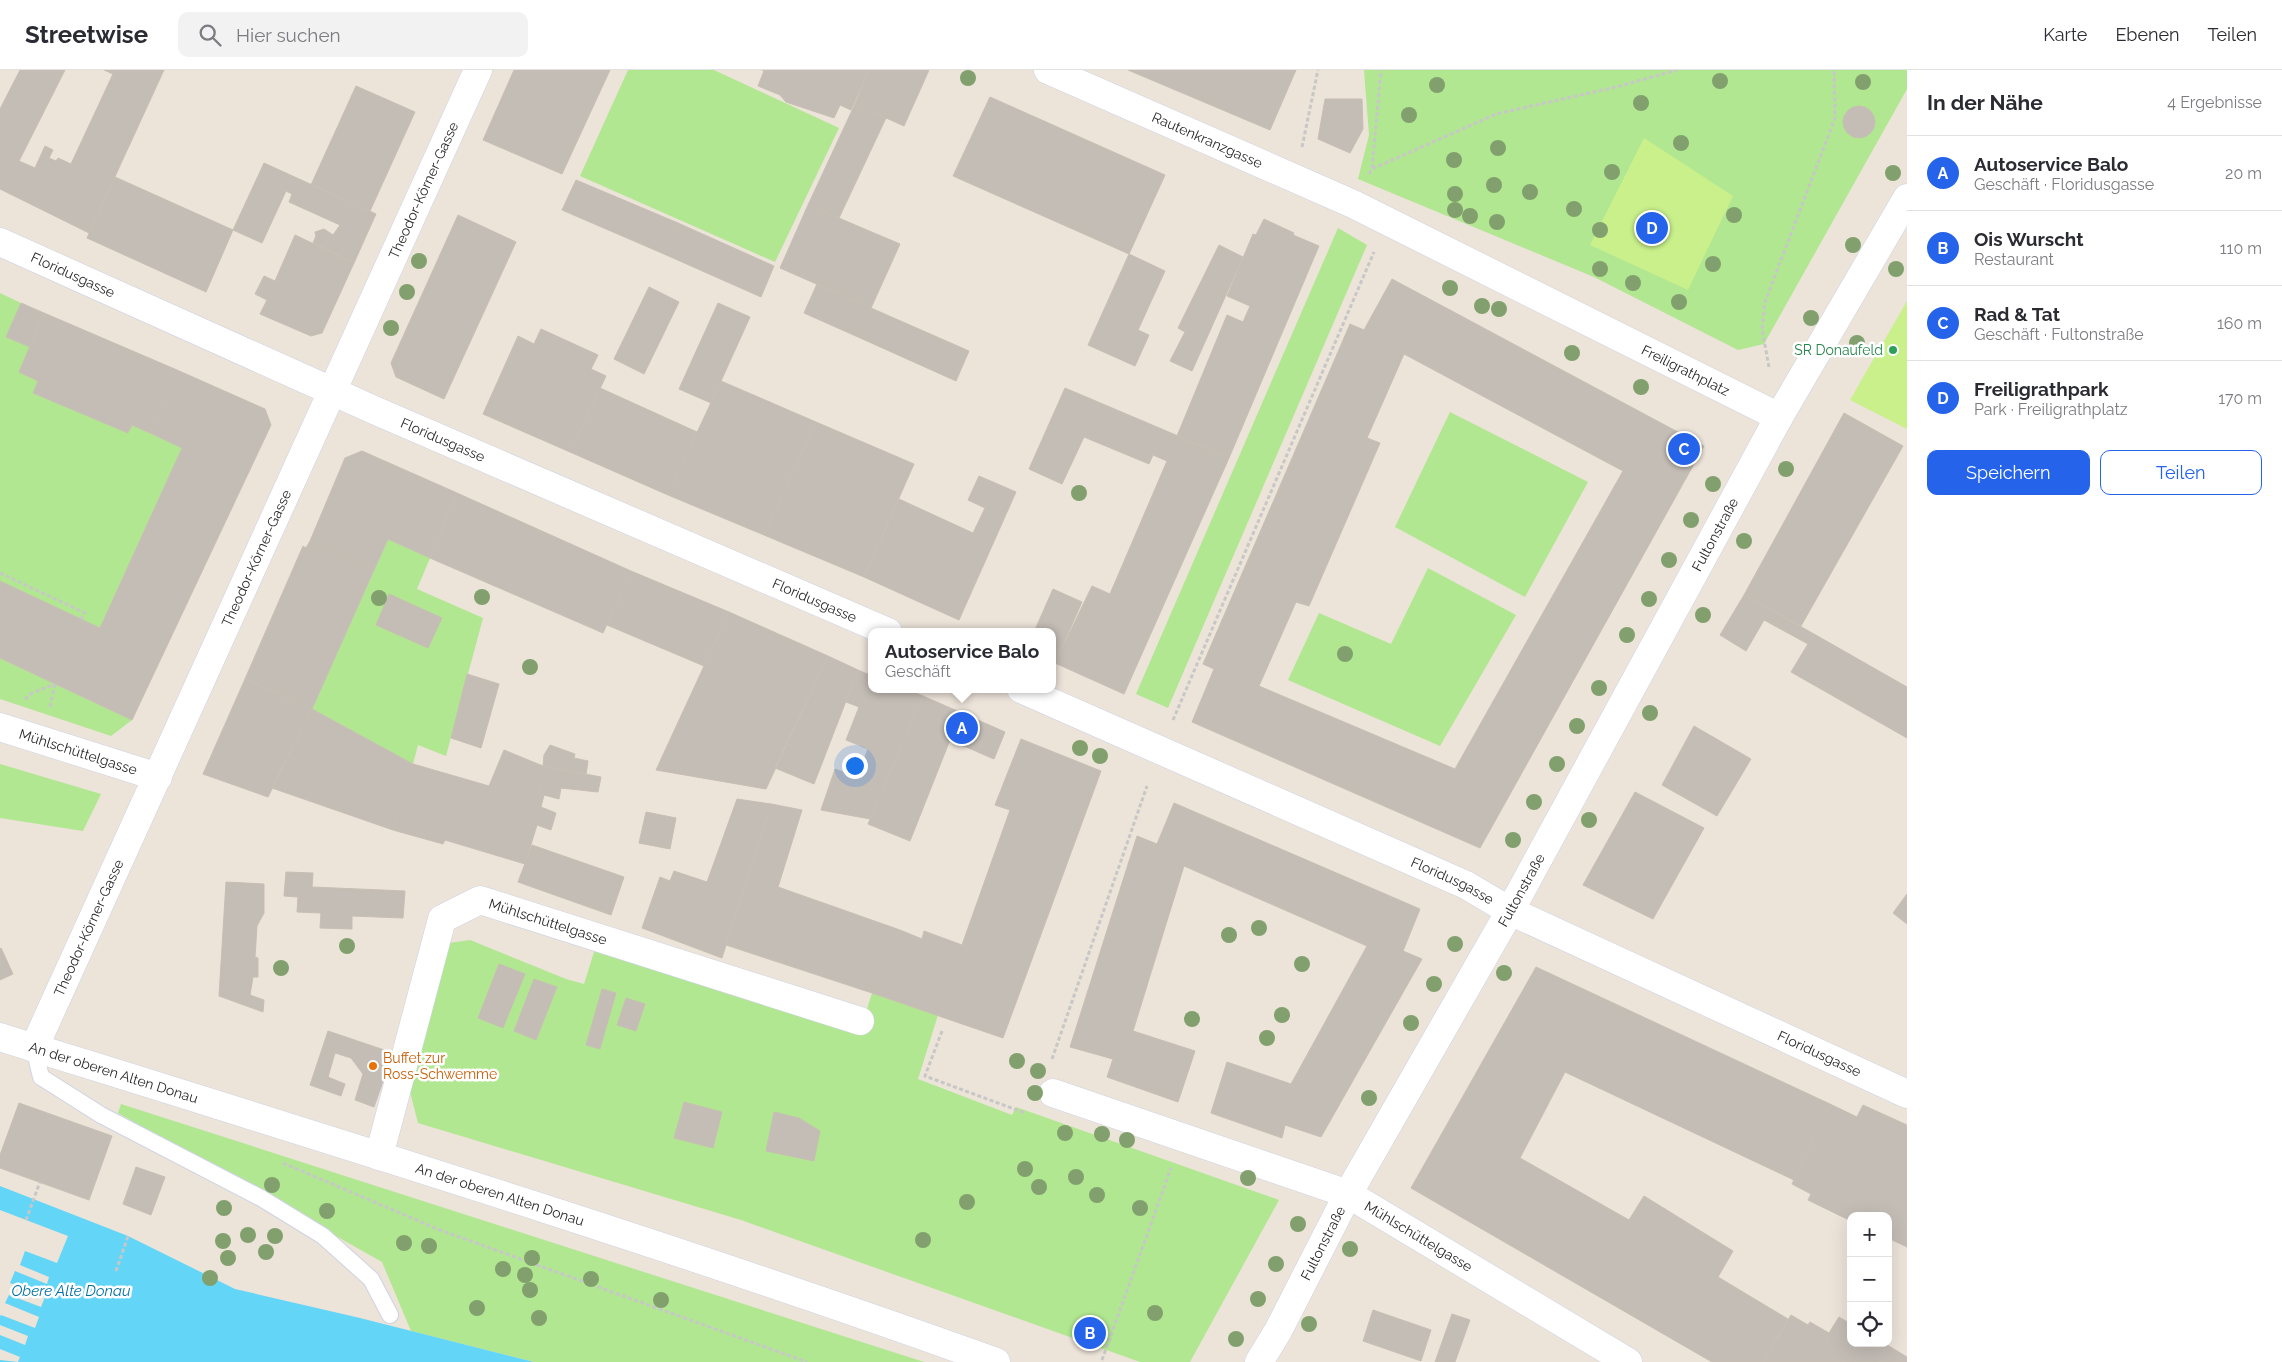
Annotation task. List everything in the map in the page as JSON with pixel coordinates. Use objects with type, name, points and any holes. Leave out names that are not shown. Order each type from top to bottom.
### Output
[{"type":"street","name":"Theodor-Körner-Gasse","points":[[34,1048],[158,777],[330,391],[478,70]]},
{"type":"street","name":"Rautenkranzgasse","points":[[1048,70],[1369,211]]},
{"type":"street","points":[[1779,417],[1907,198]]},
{"type":"street","name":"Freiligrathplatz","points":[[1369,211],[1779,417]]},
{"type":"street","name":"Floridusgasse","points":[[0,242],[330,391],[879,628]]},
{"type":"street","name":"Fultonstraße","points":[[1259,1362],[1278,1332],[1348,1194],[1510,911],[1779,417]]},
{"type":"street","name":"Floridusgasse","points":[[1030,693],[1466,885],[1510,911],[1907,1094]]},
{"type":"street","name":"Mühlschüttelgasse","points":[[0,727],[158,777]]},
{"type":"street","name":"Mühlschüttelgasse","points":[[379,1156],[442,919],[480,900],[860,1021]]},
{"type":"street","name":"An der oberen Alten Donau","points":[[0,1037],[379,1156],[832,1303],[996,1362]]},
{"type":"street","name":"Mühlschüttelgasse","points":[[1047,1092],[1348,1194],[1628,1362]]},
{"type":"lane","points":[[34,1048],[41,1077],[102,1115],[261,1198],[323,1236],[371,1279],[390,1315]]},
{"type":"path","points":[[1301,152],[1318,70]]},
{"type":"path","points":[[1172,720],[1369,211],[1381,70]]},
{"type":"path","points":[[1372,169],[1496,114],[1616,87],[1677,70]]},
{"type":"path","points":[[1779,417],[1762,329],[1765,302],[1835,118],[1834,70]]},
{"type":"path","points":[[0,573],[85,614],[81,619]]},
{"type":"path","points":[[17,704],[32,693],[55,684],[51,705]]},
{"type":"path","points":[[942,1031],[925,1076],[1036,1118],[1047,1092],[1147,786]]},
{"type":"path","points":[[1102,1360],[1182,1138]]},
{"type":"path","points":[[276,1160],[440,1230],[807,1362]]},
{"type":"path","points":[[26,1220],[40,1182]]},
{"type":"path","points":[[116,1271],[128,1236]]},
{"type":"green space","points":[[628,70],[714,70],[839,128],[775,262],[580,176]]},
{"type":"green space","points":[[1364,70],[1907,70],[1907,89],[1764,344],[1738,350],[1594,277],[1358,179],[1369,135]]},
{"type":"green space","points":[[1644,138],[1733,196],[1688,290],[1590,245]]},
{"type":"green space","points":[[1338,228],[1367,245],[1168,708],[1136,694]]},
{"type":"green space","points":[[0,293],[21,303],[6,337],[30,347],[19,372],[38,381],[33,393],[128,433],[132,425],[182,448],[100,628],[0,582]]},
{"type":"green space","name":"SR Donaufeld","points":[[1907,301],[1907,429],[1850,400]]},
{"type":"green space","points":[[1450,412],[1588,482],[1525,597],[1395,527]]},
{"type":"green space","points":[[388,539],[430,558],[417,589],[483,618],[446,756],[418,745],[413,764],[312,709]]},
{"type":"green space","points":[[1428,568],[1516,615],[1440,746],[1288,680],[1319,613],[1391,644]]},
{"type":"green space","points":[[0,658],[132,720],[111,736],[0,699]]},
{"type":"green space","points":[[0,764],[101,794],[83,831],[0,818]]},
{"type":"green space","points":[[470,940],[566,979],[584,984],[595,949],[861,1028],[872,993],[938,1015],[918,1079],[1012,1115],[1016,1107],[1279,1200],[1190,1362],[1140,1362],[741,1220],[418,1123],[407,1080],[449,943]]},
{"type":"green space","points":[[121,1104],[924,1362],[534,1362],[411,1331],[382,1262],[118,1113]]},
{"type":"water","name":"Obere Alte Donau","points":[[0,1186],[128,1236],[235,1289],[534,1362],[0,1362]]},
{"type":"pier","points":[[0,1210],[68,1236],[57,1263],[25,1251],[20,1265],[49,1277],[47,1284],[15,1271],[10,1283],[45,1297],[41,1307],[9,1295],[5,1303],[39,1317],[35,1328],[0,1316]]},
{"type":"pier","points":[[0,1325],[28,1336],[25,1345],[0,1335]]},
{"type":"pier","points":[[0,1349],[20,1357],[18,1362],[0,1360]]},
{"type":"building","points":[[20,70],[65,70],[19,161],[35,168],[45,146],[53,150],[49,158],[56,161],[58,158],[71,164],[113,74],[104,70],[164,70],[89,233],[0,189],[0,109]]},
{"type":"building","points":[[514,70],[610,70],[562,174],[483,140]]},
{"type":"building","points":[[762,70],[869,70],[851,110],[840,105],[834,118],[786,102],[780,95],[758,86],[764,71]]},
{"type":"building","points":[[869,70],[929,70],[904,126],[855,104]]},
{"type":"building","points":[[1128,70],[1296,70],[1270,130]]},
{"type":"building","points":[[356,86],[415,112],[370,211],[311,185]]},
{"type":"building","points":[[990,97],[1165,175],[1129,254],[953,176]]},
{"type":"building","points":[[1325,99],[1362,99],[1363,129],[1350,153],[1318,139]]},
{"type":"building","points":[[855,104],[886,118],[839,218],[808,205]]},
{"type":"building","points":[[1859,106],[1871,110],[1875,122],[1871,134],[1859,138],[1847,134],[1843,122],[1847,110]]},
{"type":"building","points":[[264,163],[376,214],[354,263],[313,243],[316,236],[315,232],[324,229],[333,235],[340,225],[289,202],[292,194],[286,191],[262,243],[233,230]]},
{"type":"building","points":[[115,177],[233,230],[206,292],[87,238]]},
{"type":"building","points":[[576,180],[678,223],[664,254],[562,210]]},
{"type":"building","points":[[808,205],[900,244],[871,308],[780,268]]},
{"type":"building","points":[[458,215],[516,242],[444,399],[396,377],[391,363]]},
{"type":"building","points":[[1264,219],[1294,233],[1293,235],[1319,246],[1229,458],[1177,436],[1227,315],[1243,322],[1250,306],[1227,296],[1253,234],[1256,235]]},
{"type":"building","points":[[678,223],[774,266],[761,297],[664,254]]},
{"type":"building","points":[[295,235],[354,263],[322,333],[311,336],[260,314],[267,300],[255,294],[264,276],[275,281]]},
{"type":"building","points":[[1219,245],[1243,257],[1192,371],[1170,361],[1185,332],[1178,328]]},
{"type":"building","points":[[1129,254],[1165,271],[1138,330],[1149,335],[1135,366],[1088,345]]},
{"type":"building","points":[[1392,279],[1704,446],[1480,848],[1192,722],[1214,669],[1203,664],[1350,324],[1364,330]],"holes":[[[1404,354],[1623,471],[1455,769],[1259,686],[1296,602],[1309,606],[1380,443],[1367,438]]]},
{"type":"building","points":[[817,284],[871,308],[858,337],[804,313]]},
{"type":"building","points":[[649,287],[679,302],[644,374],[614,359]]},
{"type":"building","points":[[21,303],[44,313],[30,347],[6,337]]},
{"type":"building","points":[[718,303],[750,317],[711,403],[679,389]]},
{"type":"building","points":[[871,308],[969,351],[956,381],[858,337]]},
{"type":"building","points":[[44,313],[177,370],[150,433],[132,425],[128,433],[33,393],[38,381],[19,372]]},
{"type":"building","points":[[541,329],[598,355],[591,369],[606,376],[570,452],[483,414],[518,336],[534,344]]},
{"type":"building","points":[[177,370],[265,409],[271,425],[132,720],[0,658],[0,581],[100,628],[182,448],[150,433]]},
{"type":"building","points":[[721,381],[816,422],[764,535],[668,495]]},
{"type":"building","points":[[600,388],[697,432],[668,495],[570,452]]},
{"type":"building","points":[[1065,388],[1164,430],[1149,464],[1084,437],[1062,484],[1029,469]]},
{"type":"building","points":[[1844,413],[1903,446],[1801,626],[1744,595]]},
{"type":"building","points":[[816,422],[914,464],[864,577],[764,535]]},
{"type":"building","points":[[1164,430],[1229,458],[1124,694],[1056,663],[1056,661],[1092,586],[1110,594],[1167,461],[1153,455]]},
{"type":"building","points":[[362,451],[457,493],[430,558],[388,539],[374,570],[310,541],[345,458]]},
{"type":"building","points":[[979,476],[1016,492],[959,620],[864,577],[899,499],[973,533],[985,508],[968,500]]},
{"type":"building","points":[[457,493],[631,571],[603,633],[430,558]]},
{"type":"building","points":[[310,541],[374,570],[312,709],[245,679],[303,546],[306,548]]},
{"type":"building","points":[[631,571],[729,612],[704,666],[607,625]]},
{"type":"building","points":[[1053,589],[1082,602],[1056,661],[1056,628],[1036,628]]},
{"type":"building","points":[[389,594],[442,618],[428,648],[376,625]]},
{"type":"building","points":[[1744,595],[1814,634],[1808,644],[1764,620],[1746,651],[1720,635]]},
{"type":"building","points":[[729,612],[828,656],[766,789],[656,770]]},
{"type":"building","points":[[1814,634],[1907,687],[1907,738],[1791,672]]},
{"type":"building","points":[[828,656],[858,670],[814,784],[775,768]]},
{"type":"building","points":[[858,670],[868,674],[868,693],[916,693],[923,696],[870,819],[821,810],[835,769],[857,777],[868,749],[846,740],[859,707],[846,702]]},
{"type":"building","points":[[467,674],[499,684],[481,748],[451,738]]},
{"type":"building","points":[[245,679],[312,709],[268,797],[203,774]]},
{"type":"building","points":[[923,696],[1005,732],[994,759],[950,740],[910,841],[868,824]]},
{"type":"building","points":[[312,709],[413,764],[393,830],[272,788]]},
{"type":"building","points":[[1694,726],[1751,759],[1717,816],[1662,785]]},
{"type":"building","points":[[1021,739],[1101,771],[1003,1038],[872,993],[900,930],[922,939],[924,931],[962,945],[1010,810],[995,805]]},
{"type":"building","points":[[550,745],[575,754],[574,758],[588,761],[586,775],[543,766],[544,755]]},
{"type":"building","points":[[504,750],[543,766],[539,792],[544,795],[541,807],[556,813],[551,830],[537,825],[525,864],[445,840],[443,844],[393,830],[413,764],[489,786]]},
{"type":"building","points":[[543,766],[601,777],[598,792],[561,788],[559,799],[544,795],[539,792]]},
{"type":"building","points":[[1635,792],[1704,828],[1653,919],[1583,885]]},
{"type":"building","points":[[737,799],[771,804],[722,958],[642,928],[660,877],[670,881],[674,871],[707,882]]},
{"type":"building","points":[[1174,803],[1420,909],[1403,951],[1422,959],[1321,1137],[1285,1125],[1282,1138],[1211,1113],[1227,1062],[1291,1084],[1367,946],[1184,866],[1133,1031],[1195,1051],[1178,1102],[1107,1077],[1113,1059],[1070,1047],[1137,836],[1157,844]]},
{"type":"building","points":[[771,804],[802,810],[778,887],[900,930],[872,993],[726,945]]},
{"type":"building","points":[[646,812],[676,818],[670,849],[639,843]]},
{"type":"building","points":[[532,845],[624,877],[611,915],[518,882]]},
{"type":"building","points":[[286,872],[313,873],[312,887],[405,891],[403,918],[352,916],[352,929],[320,928],[321,913],[297,912],[298,897],[284,896]]},
{"type":"building","points":[[226,882],[264,884],[264,913],[257,926],[255,957],[258,958],[258,977],[253,977],[250,995],[264,1000],[263,1012],[219,996]]},
{"type":"building","points":[[1907,894],[1907,924],[1893,913]]},
{"type":"building","points":[[0,949],[13,974],[0,980]]},
{"type":"building","points":[[499,964],[525,974],[503,1028],[478,1018]]},
{"type":"building","points":[[1536,967],[1830,1104],[1794,1180],[1565,1072],[1520,1158],[1629,1220],[1644,1196],[1733,1251],[1718,1277],[1788,1319],[1763,1362],[1712,1362],[1411,1188]]},
{"type":"building","points":[[534,979],[557,987],[536,1040],[514,1031]]},
{"type":"building","points":[[602,989],[616,993],[600,1049],[586,1045]]},
{"type":"building","points":[[626,998],[645,1004],[636,1031],[617,1025]]},
{"type":"building","name":"Buffet zur Ross-Schwemme","points":[[328,1031],[393,1053],[374,1107],[355,1100],[363,1074],[351,1058],[335,1053],[328,1077],[345,1084],[341,1096],[310,1085]]},
{"type":"building","points":[[684,1102],[722,1112],[713,1148],[674,1138]]},
{"type":"building","points":[[19,1103],[112,1136],[89,1200],[0,1168],[0,1155]]},
{"type":"building","points":[[1830,1104],[1857,1117],[1863,1105],[1907,1125],[1907,1247],[1892,1240],[1892,1212],[1847,1212],[1847,1219],[1808,1200],[1811,1194],[1792,1184]]},
{"type":"building","points":[[774,1112],[799,1118],[820,1131],[814,1161],[766,1151]]},
{"type":"building","points":[[136,1167],[165,1177],[151,1215],[123,1204]]},
{"type":"building","points":[[1373,1310],[1431,1330],[1421,1361],[1363,1341]]},
{"type":"building","points":[[1452,1314],[1470,1320],[1455,1362],[1435,1362]]},
{"type":"building","points":[[1791,1315],[1808,1325],[1810,1322],[1829,1333],[1839,1317],[1847,1322],[1847,1347],[1891,1347],[1907,1357],[1907,1362],[1763,1362]]},
{"type":"building","points":[[1079,1321],[1105,1331],[1100,1344],[1074,1335]]},
{"type":"place","name":"Freiligrathpark","points":[[1652,228]]},
{"type":"place","name":"SR Donaufeld","points":[[1893,350]]},
{"type":"place","name":"Rad & Tat","points":[[1684,449]]},
{"type":"place","name":"Autoservice Balo","points":[[962,728]]},
{"type":"place","name":"Buffet zur Ross-Schwemme","points":[[373,1066]]},
{"type":"place","name":"Ois Wurscht","points":[[1090,1333]]}]
